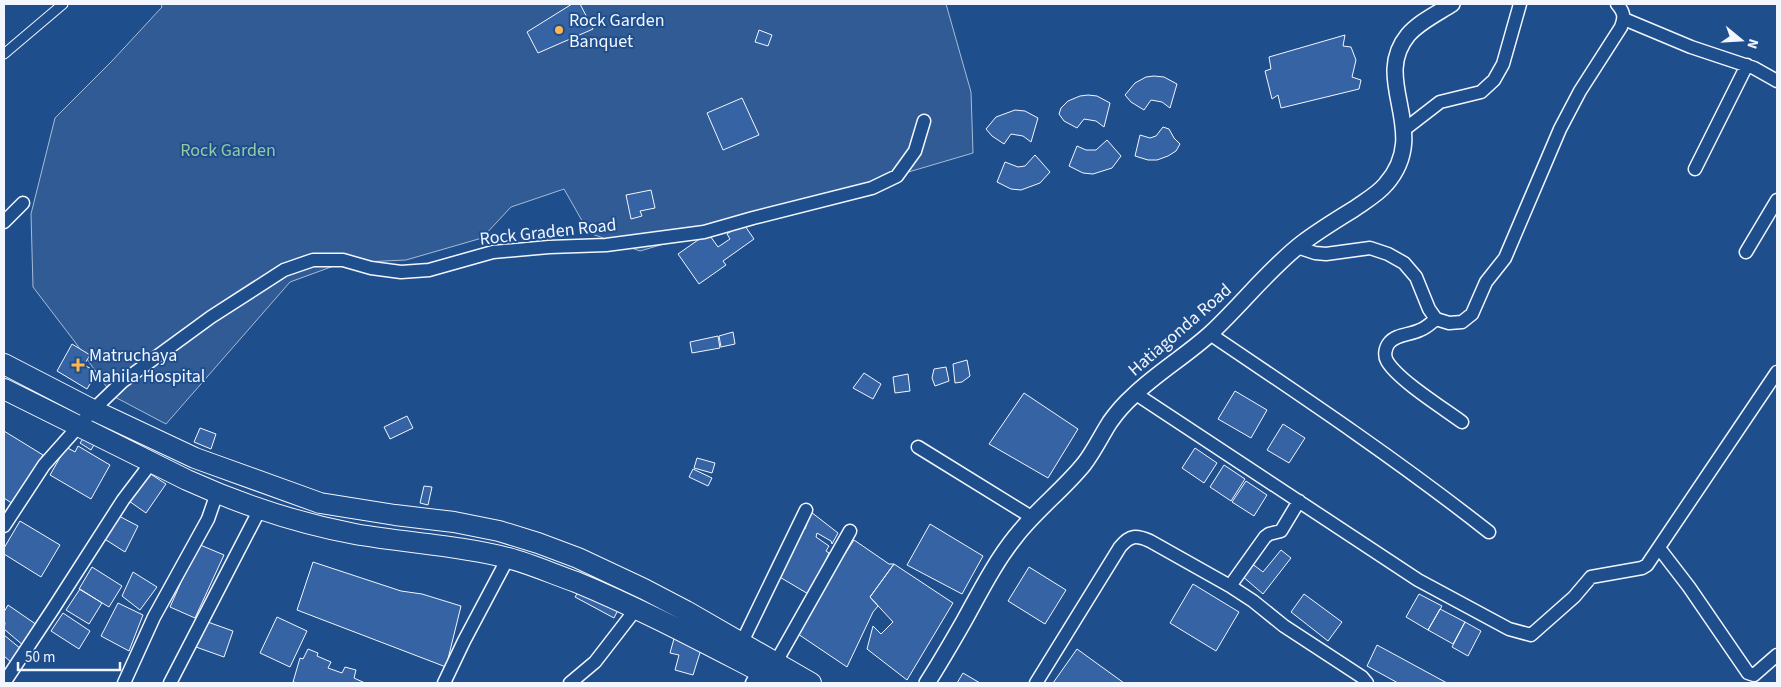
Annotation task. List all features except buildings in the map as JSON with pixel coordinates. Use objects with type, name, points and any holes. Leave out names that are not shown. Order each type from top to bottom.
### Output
[{"type":"main road","points":[[4,364],[93,410],[195,458],[320,503],[499,530],[578,558],[644,589],[742,642],[778,683]]},
{"type":"main road","points":[[4,389],[217,493],[260,509],[355,534],[482,552],[508,558],[546,571],[636,609],[763,668],[811,683]]},
{"type":"street","points":[[4,54],[63,4]]},
{"type":"street","name":"Hatiagonda Road","points":[[927,683],[996,565],[1016,536],[1072,479],[1110,423],[1136,394],[1210,334],[1282,259],[1384,187],[1394,174],[1401,160],[1405,145],[1405,129],[1396,86],[1395,71],[1399,51],[1409,34],[1452,4]]},
{"type":"street","points":[[1405,129],[1440,102],[1481,92],[1494,80],[1503,64],[1520,4]]},
{"type":"street","points":[[1297,247],[1321,253],[1340,253],[1354,249],[1370,248],[1388,254],[1404,263],[1416,277],[1428,309],[1436,319],[1448,323],[1462,322],[1472,314],[1486,282],[1505,258],[1538,180],[1580,91],[1624,19],[1622,9],[1617,4]]},
{"type":"street","points":[[1624,19],[1691,47],[1748,65],[1762,71],[1777,81]]},
{"type":"street","points":[[1695,168],[1748,65]]},
{"type":"street","name":"Rock Graden Road","points":[[4,526],[44,466],[93,410],[122,382],[211,317],[284,270],[313,260],[342,260],[371,268],[401,272],[428,270],[494,252],[606,244],[704,232],[872,188],[897,176],[915,150],[924,121]]},
{"type":"street","points":[[1746,252],[1777,200]]},
{"type":"street","points":[[4,222],[23,204]]},
{"type":"street","points":[[1436,319],[1422,330],[1396,337],[1388,344],[1384,353],[1387,361],[1415,388],[1462,422]]},
{"type":"street","points":[[1210,334],[1366,439],[1490,532]]},
{"type":"street","points":[[1136,394],[1418,580],[1509,628],[1527,634],[1535,633],[1574,597],[1591,577],[1644,567],[1659,548],[1777,372]]},
{"type":"street","points":[[918,447],[1033,518]]},
{"type":"street","points":[[4,683],[54,609],[123,500],[152,462]]},
{"type":"street","points":[[124,683],[154,617],[208,519],[217,493]]},
{"type":"street","points":[[1230,586],[1265,538],[1269,534],[1281,531],[1299,501]]},
{"type":"street","points":[[170,683],[260,509]]},
{"type":"street","points":[[742,642],[806,510]]},
{"type":"street","points":[[763,668],[850,530]]},
{"type":"street","points":[[1036,683],[1125,540],[1133,537],[1141,537],[1230,586],[1253,601],[1284,626],[1362,677],[1367,683]]},
{"type":"street","points":[[1659,548],[1689,587],[1748,674],[1754,674],[1777,655]]},
{"type":"street","points":[[444,683],[508,558]]},
{"type":"street","points":[[570,683],[595,662],[636,609]]},
{"type":"shaded area","name":"Rock Garden","points":[[161,4],[946,4],[971,92],[973,153],[640,251],[589,233],[564,189],[511,207],[482,238],[406,260],[342,263],[290,282],[166,424],[113,396],[33,287],[31,214],[55,118],[112,61],[162,7]]},
{"type":"place","name":"Rock Garden Banquet","points":[[559,30]]},
{"type":"place","name":"Matruchaya Mahila Hospital","points":[[78,365]]}]
